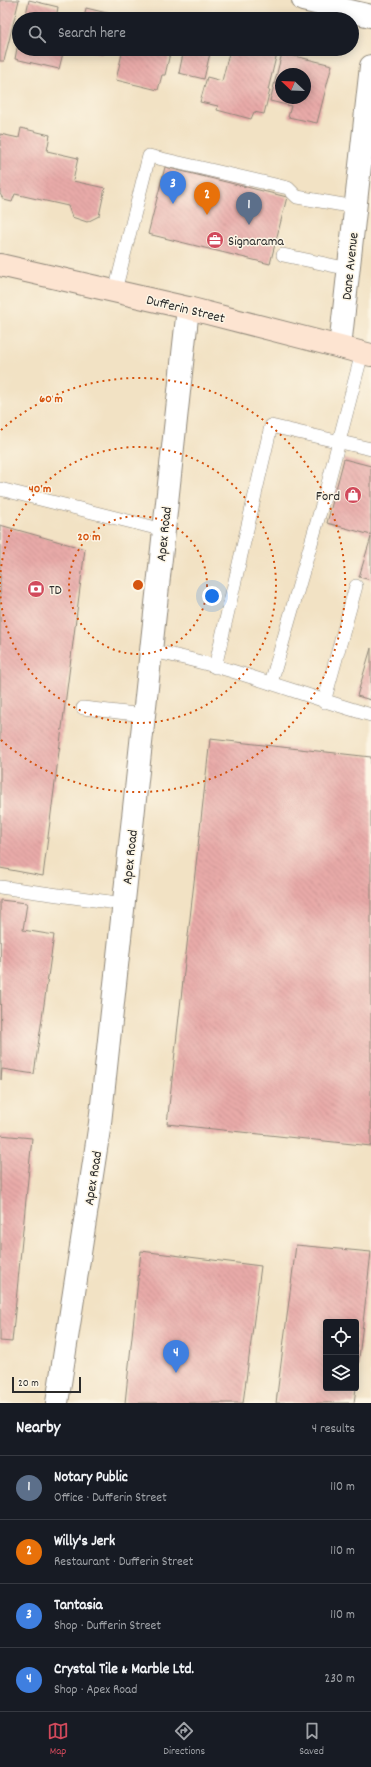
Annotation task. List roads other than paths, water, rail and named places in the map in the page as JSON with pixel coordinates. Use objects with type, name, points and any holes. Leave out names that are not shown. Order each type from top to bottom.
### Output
[{"type":"main road","name":"Dufferin Street","points":[[0,265],[188,308],[366,354]]},
{"type":"street","points":[[303,0],[354,12]]},
{"type":"street","points":[[359,13],[371,16]]},
{"type":"street","name":"Dane Avenue","points":[[340,347],[371,66]]},
{"type":"street","name":"Apex Road","points":[[57,1403],[100,1123],[188,308]]},
{"type":"lane","points":[[115,291],[149,156],[288,188],[297,197],[355,207]]},
{"type":"lane","points":[[283,255],[348,269]]},
{"type":"lane","points":[[271,682],[339,441],[366,354]]},
{"type":"lane","points":[[215,667],[271,426],[371,449]]},
{"type":"lane","points":[[0,489],[164,530]]},
{"type":"lane","points":[[324,702],[356,586]]},
{"type":"lane","points":[[152,651],[271,682],[324,702],[371,715]]},
{"type":"lane","points":[[84,708],[144,715]]},
{"type":"lane","points":[[0,887],[124,904]]},
{"type":"place","name":"Tantasia","points":[[173,204]]},
{"type":"place","name":"Willy's Jerk","points":[[207,215]]},
{"type":"place","name":"Notary Public","points":[[249,225]]},
{"type":"place","name":"Signarama","points":[[215,240]]},
{"type":"place","name":"Ford","points":[[353,495]]},
{"type":"place","name":"TD","points":[[36,589]]},
{"type":"place","name":"Crystal Tile & Marble Ltd.","points":[[176,1373]]}]
